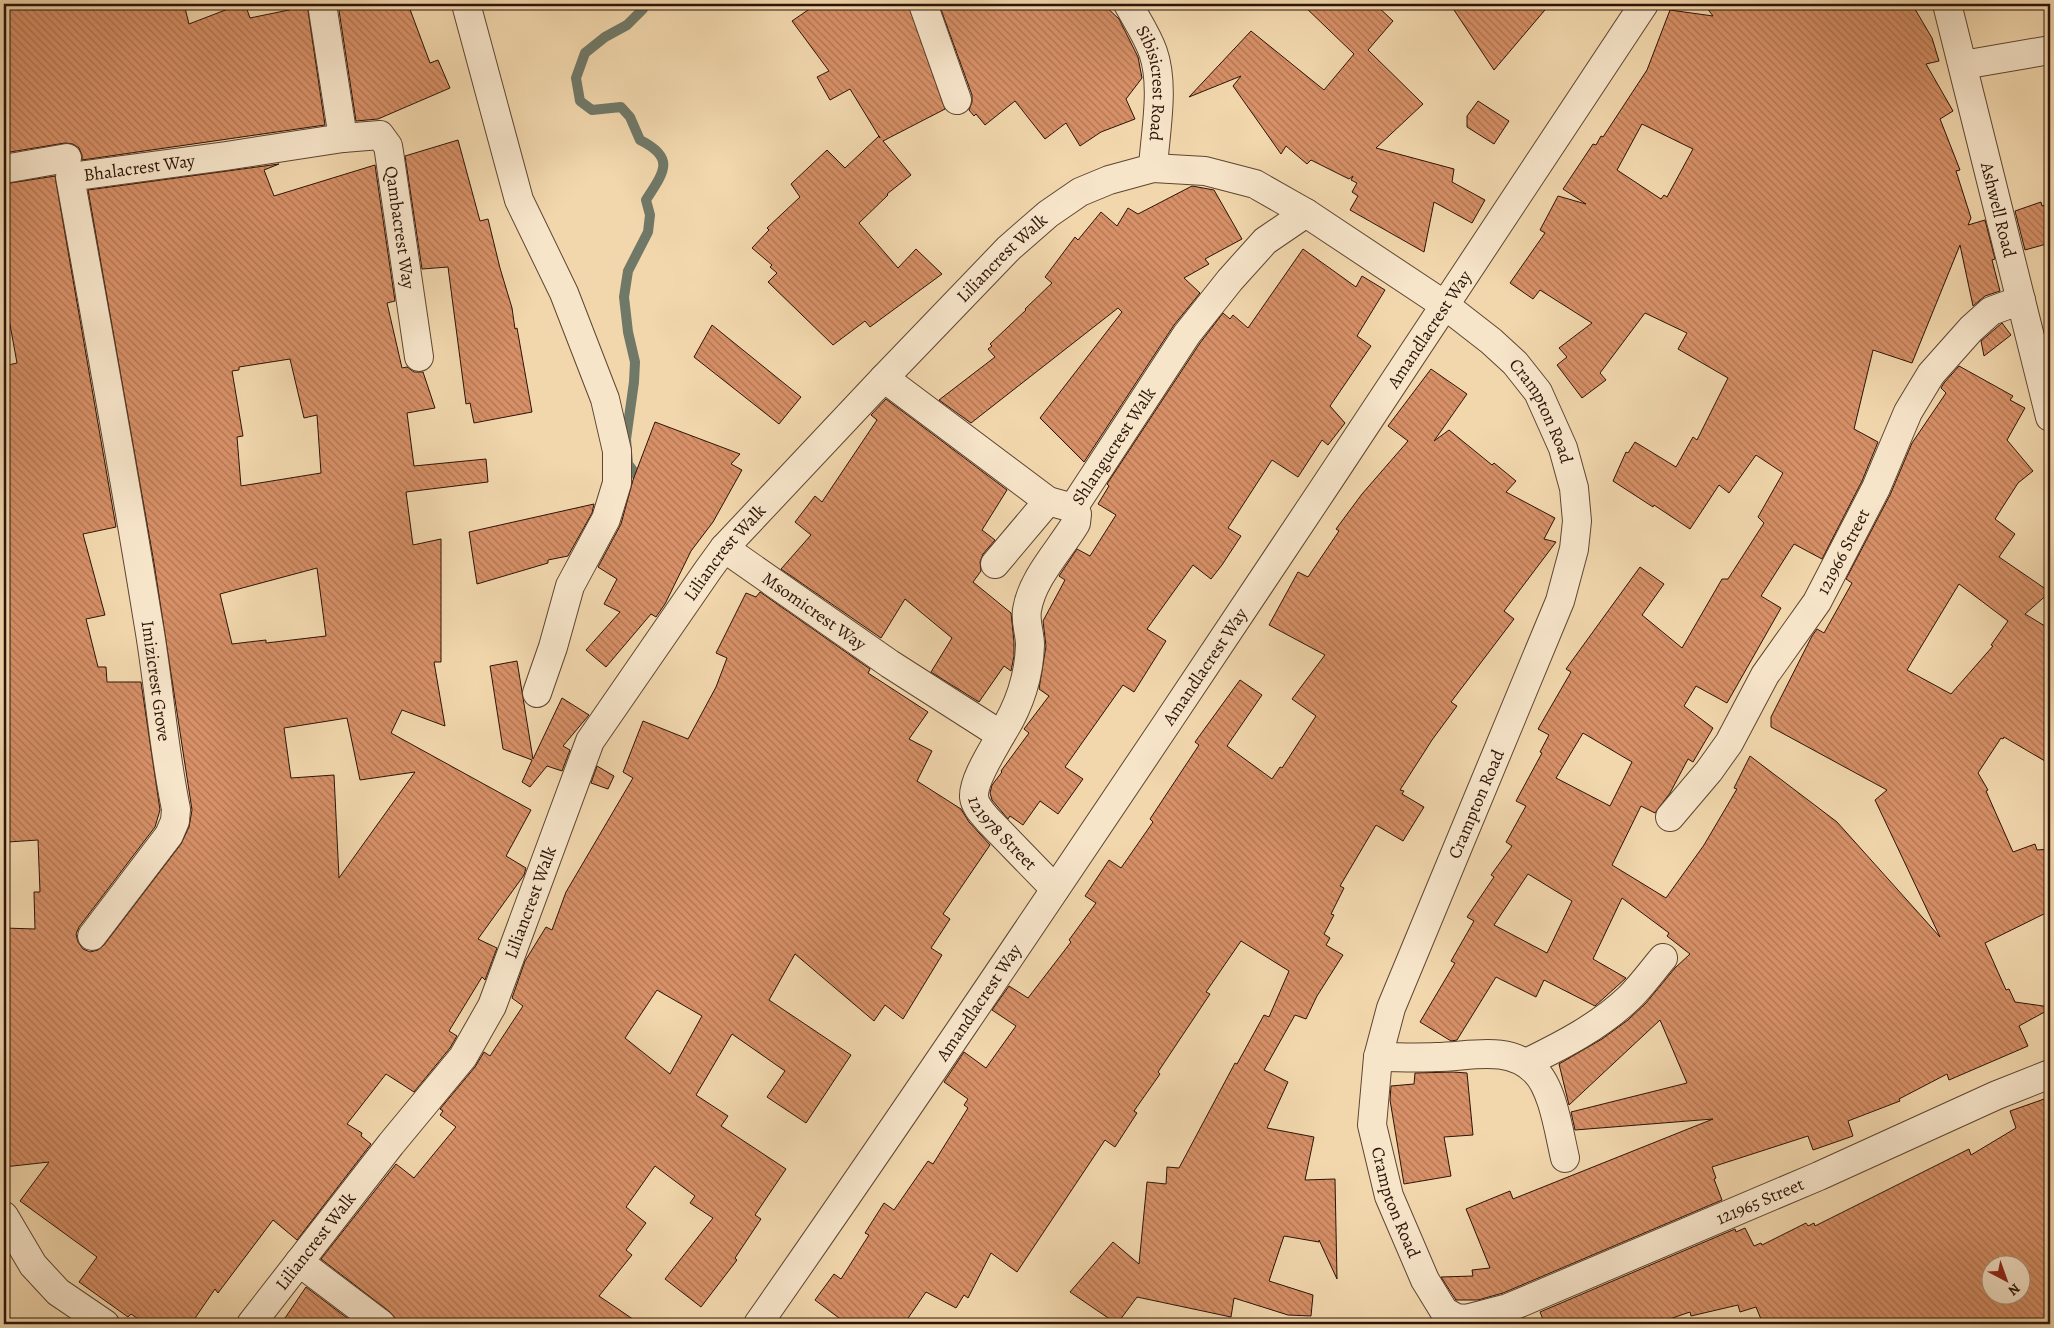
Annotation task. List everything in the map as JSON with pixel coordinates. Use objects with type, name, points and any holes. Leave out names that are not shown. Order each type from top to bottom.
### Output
[{"type":"street","points":[[322,4],[343,138]]},
{"type":"street","points":[[466,4],[519,200],[564,293],[604,399],[617,451],[617,483],[606,519],[570,586],[553,647],[537,693]]},
{"type":"street","points":[[923,4],[957,100]]},
{"type":"street","name":"Sibisicrest Road","points":[[1128,4],[1147,38],[1157,68],[1159,88],[1153,168]]},
{"type":"street","name":"Amandlacrest Way","points":[[758,1324],[868,1168],[1055,890],[1446,306],[1644,4]]},
{"type":"street","name":"Ashwell Road","points":[[1947,4],[1964,65],[1993,191],[2050,417]]},
{"type":"street","points":[[1964,65],[2050,50]]},
{"type":"street","name":"Qambacrest Way","points":[[343,138],[380,135],[388,146],[419,358]]},
{"type":"street","name":"Bhalacrest Way","points":[[112,401],[70,177],[343,138]]},
{"type":"street","points":[[4,169],[67,158]]},
{"type":"street","name":"Liliancrest Walk","points":[[251,1324],[391,1144],[464,1057],[492,1006],[590,741],[724,548],[1009,248],[1048,214],[1080,192],[1109,180],[1153,168],[1187,168],[1231,177],[1255,184],[1306,213],[1446,306]]},
{"type":"street","name":"Shlangucrest Walk","points":[[884,378],[1048,500],[1073,508],[1187,334],[1230,280],[1265,241],[1306,213]]},
{"type":"street","name":"121966 Street","points":[[1670,817],[1729,743],[1765,675],[1817,602],[1876,488],[1908,412],[1931,374],[1971,329],[1991,311],[2021,300]]},
{"type":"street","name":"Crampton Road","points":[[1446,306],[1491,341],[1515,363],[1538,392],[1563,448],[1574,488],[1577,522],[1574,549],[1560,601],[1391,1008],[1378,1057],[1372,1125],[1389,1196],[1425,1280],[1444,1311],[1456,1318],[1466,1319]]},
{"type":"street","name":"Imizicrest Grove","points":[[92,936],[168,835],[175,821],[176,809],[162,731],[152,644],[112,401]]},
{"type":"street","points":[[994,564],[1048,500]]},
{"type":"street","points":[[1001,735],[1013,715],[1026,685],[1030,642],[1027,627],[1027,610],[1036,583],[1076,523],[1077,514],[1073,508]]},
{"type":"street","name":"Msomicrest Way","points":[[724,548],[904,674],[1001,735]]},
{"type":"street","name":"121978 Street","points":[[1001,735],[975,786],[974,797],[979,809],[988,820],[1055,890]]},
{"type":"street","points":[[1526,1063],[1578,1036],[1606,1018],[1631,996],[1663,958]]},
{"type":"street","points":[[1378,1057],[1497,1054],[1512,1056],[1526,1063],[1537,1072],[1550,1098],[1565,1158]]},
{"type":"street","name":"121965 Street","points":[[1466,1319],[1508,1308],[1819,1176],[1997,1095],[2050,1074]]},
{"type":"street","points":[[4,1216],[33,1265],[58,1292],[105,1324]]},
{"type":"street","points":[[299,1262],[381,1324]]},
{"type":"building","points":[[4,4],[184,4],[189,24],[241,4],[245,4],[250,18],[289,10],[307,4],[325,125],[82,160],[79,148],[73,144],[65,143],[4,153]]},
{"type":"building","points":[[338,4],[408,4],[430,63],[438,60],[450,88],[378,119],[356,121]]},
{"type":"building","points":[[828,4],[836,7],[842,4],[908,4],[945,109],[883,141],[911,175],[887,194],[859,223],[898,268],[916,249],[942,274],[870,327],[865,321],[833,345],[768,282],[777,273],[770,267],[772,265],[752,248],[769,230],[767,228],[800,197],[791,184],[827,150],[845,168],[879,136],[850,89],[830,100],[817,77],[829,71],[792,21],[808,10]]},
{"type":"building","points":[[939,4],[1103,4],[1119,19],[1138,57],[1142,78],[1126,99],[1135,119],[1101,132],[1080,146],[1066,123],[1045,139],[1015,101],[985,125],[976,114],[974,116],[969,110],[972,95]]},
{"type":"building","points":[[1302,4],[1375,4],[1393,21],[1368,50],[1423,104],[1376,148],[1454,169],[1452,182],[1485,200],[1472,223],[1434,202],[1424,252],[1350,210],[1358,196],[1352,192],[1357,183],[1351,180],[1353,176],[1349,179],[1311,160],[1307,164],[1286,146],[1281,154],[1233,86],[1241,76],[1189,97],[1251,31],[1324,90],[1354,54]]},
{"type":"building","points":[[1450,4],[1550,4],[1494,70]]},
{"type":"building","points":[[1704,4],[1912,4],[1932,38],[1939,61],[1926,64],[1953,111],[1940,119],[1960,170],[1956,171],[1971,218],[1968,225],[1985,220],[1995,259],[1992,260],[2000,291],[1985,296],[1973,306],[1960,245],[1912,363],[1873,350],[1854,429],[1878,442],[1862,481],[1822,559],[1794,544],[1761,596],[1781,608],[1727,703],[1696,686],[1684,706],[1713,728],[1693,762],[1688,759],[1670,793],[1655,813],[1641,806],[1612,865],[1666,898],[1704,845],[1737,789],[1734,788],[1750,756],[1837,822],[1940,937],[1875,800],[1887,790],[1771,727],[1771,717],[1812,636],[1817,629],[1824,633],[1852,583],[1846,579],[1890,495],[1912,443],[1946,393],[1941,388],[1944,383],[1959,366],[2013,396],[2010,400],[2025,408],[2007,440],[2033,471],[2018,483],[1995,519],[2015,534],[1999,557],[2050,592],[2025,614],[2050,629],[2050,764],[2004,737],[2003,739],[2001,738],[1978,773],[1988,790],[1986,791],[2013,852],[2035,844],[2037,850],[2050,849],[2050,911],[1985,943],[2006,990],[2009,989],[2015,1002],[2050,1007],[2050,1009],[2019,1026],[2028,1046],[1949,1080],[1947,1074],[1899,1099],[1900,1101],[1848,1121],[1853,1136],[1813,1150],[1808,1136],[1712,1167],[1716,1178],[1714,1179],[1722,1200],[1503,1293],[1478,1300],[1456,1300],[1441,1277],[1473,1276],[1472,1270],[1490,1268],[1466,1209],[1510,1191],[1513,1199],[1713,1119],[1575,1130],[1571,1112],[1687,1083],[1660,1020],[1569,1105],[1559,1064],[1602,1039],[1628,1020],[1690,954],[1667,936],[1669,933],[1622,898],[1593,959],[1626,978],[1595,1006],[1544,980],[1536,997],[1496,977],[1457,1040],[1451,1041],[1420,1022],[1455,963],[1451,961],[1474,921],[1467,917],[1494,877],[1491,875],[1512,846],[1506,842],[1526,806],[1516,801],[1542,753],[1540,752],[1549,735],[1538,729],[1571,672],[1566,669],[1640,567],[1664,584],[1642,615],[1682,648],[1722,579],[1728,579],[1764,523],[1758,517],[1783,473],[1756,455],[1729,493],[1719,485],[1690,529],[1613,481],[1626,452],[1628,453],[1635,442],[1676,467],[1693,437],[1697,440],[1728,378],[1678,349],[1687,333],[1645,313],[1600,373],[1606,380],[1582,398],[1557,365],[1567,357],[1559,348],[1592,323],[1540,290],[1533,299],[1510,283],[1545,233],[1540,230],[1558,196],[1586,204],[1563,189],[1593,144],[1596,145],[1601,136],[1603,137],[1647,70],[1670,10],[1713,16]],"holes":[[[1642,124],[1693,149],[1667,197],[1664,195],[1661,199],[1617,170]],[[1959,584],[2008,621],[1991,645],[1993,646],[1951,694],[1907,670]],[[1583,733],[1632,762],[1610,806],[1556,778]],[[1528,874],[1572,901],[1547,953],[1494,925]]]},
{"type":"building","points":[[1478,101],[1509,121],[1494,144],[1467,127],[1467,116]]},
{"type":"building","points":[[458,140],[480,221],[488,219],[512,308],[515,329],[517,328],[532,412],[474,423],[470,403],[466,404],[448,267],[422,269],[405,156]]},
{"type":"building","points":[[279,164],[264,170],[274,196],[375,165],[395,301],[387,303],[402,368],[407,367],[414,372],[423,372],[435,408],[407,413],[414,466],[486,459],[488,482],[406,492],[413,545],[441,539],[441,662],[434,662],[445,726],[402,710],[391,733],[531,810],[506,856],[526,868],[524,875],[478,939],[497,948],[485,980],[482,977],[449,1031],[457,1036],[450,1048],[414,1092],[386,1074],[347,1124],[362,1133],[361,1136],[371,1144],[297,1240],[273,1220],[218,1293],[215,1289],[191,1324],[146,1324],[131,1314],[128,1317],[79,1282],[97,1257],[20,1201],[49,1162],[4,1167],[4,928],[35,929],[34,892],[40,892],[38,840],[8,842],[7,812],[4,812],[4,366],[17,363],[4,292],[4,184],[55,176],[116,527],[83,534],[105,615],[86,619],[98,667],[106,667],[107,682],[141,682],[160,810],[155,827],[79,927],[76,934],[78,942],[83,949],[90,952],[98,950],[104,945],[181,844],[189,827],[192,810],[154,563],[88,190]],"holes":[[[290,359],[304,418],[317,415],[321,473],[241,486],[237,437],[243,436],[232,371],[239,370],[239,367]],[[317,568],[326,636],[266,643],[266,640],[232,644],[220,594]],[[347,718],[360,780],[415,772],[339,878],[334,775],[291,778],[284,728]]]},
{"type":"building","points":[[1192,186],[1214,190],[1242,239],[1205,259],[1209,264],[1184,278],[1200,293],[1174,325],[1084,462],[1040,418],[1122,312],[1118,308],[971,423],[939,400],[995,357],[988,349],[992,346],[990,344],[1052,283],[1045,277],[1075,237],[1078,240],[1101,212],[1117,226],[1128,208],[1138,214]]},
{"type":"building","points":[[2041,202],[2042,206],[2050,203],[2050,243],[2025,250],[2015,211]]},
{"type":"building","points":[[1303,249],[1356,287],[1362,276],[1385,290],[1357,336],[1371,346],[1330,406],[1345,423],[1328,445],[1322,440],[1298,477],[1272,460],[1228,528],[1241,536],[1222,565],[1211,579],[1193,565],[1147,629],[1166,641],[1134,692],[1123,685],[1065,767],[1083,779],[1058,814],[1040,801],[1023,825],[1010,816],[1008,819],[992,800],[990,793],[992,785],[1001,771],[1029,733],[1024,729],[1049,696],[1039,689],[1046,646],[1043,621],[1065,580],[1059,576],[1077,549],[1090,556],[1116,515],[1098,504],[1109,486],[1107,484],[1200,343],[1223,313],[1230,319],[1233,315],[1248,328]]},
{"type":"building","points":[[2002,323],[2011,335],[1984,356],[1981,341]]},
{"type":"building","points":[[712,325],[801,397],[779,424],[694,357]]},
{"type":"building","points":[[1431,369],[1467,394],[1434,441],[1449,430],[1492,465],[1494,463],[1516,481],[1506,492],[1555,518],[1544,539],[1556,542],[1504,611],[1514,619],[1451,702],[1457,706],[1432,740],[1400,790],[1404,791],[1402,794],[1424,807],[1403,841],[1376,825],[1340,886],[1344,888],[1331,914],[1334,915],[1324,934],[1330,938],[1326,945],[1343,955],[1317,996],[1306,1019],[1295,1015],[1264,1070],[1288,1082],[1267,1128],[1314,1137],[1305,1180],[1335,1179],[1337,1279],[1319,1240],[1319,1242],[1284,1236],[1269,1281],[1313,1295],[1311,1316],[1288,1315],[1234,1298],[1231,1317],[1137,1297],[1117,1324],[1070,1292],[1113,1242],[1139,1264],[1147,1182],[1166,1184],[1167,1167],[1179,1168],[1235,1063],[1237,1064],[1264,1015],[1269,1017],[1289,971],[1241,941],[1206,992],[1210,994],[1158,1072],[1160,1074],[1134,1111],[1137,1113],[1115,1147],[1105,1140],[1017,1272],[991,1253],[968,1298],[964,1295],[956,1308],[926,1292],[904,1324],[847,1324],[815,1300],[834,1274],[841,1279],[869,1235],[865,1233],[884,1203],[894,1210],[928,1161],[933,1164],[968,1108],[964,1105],[968,1099],[944,1082],[964,1052],[986,1068],[1016,1026],[992,1010],[1009,986],[1028,998],[1071,942],[1069,940],[1096,903],[1085,896],[1109,860],[1121,868],[1153,822],[1150,819],[1199,745],[1195,742],[1240,680],[1262,695],[1227,746],[1272,779],[1280,767],[1282,768],[1316,716],[1292,699],[1325,655],[1269,625],[1298,572],[1308,577],[1339,531],[1336,529],[1362,494],[1408,441],[1388,426]]},
{"type":"building","points":[[886,399],[1007,490],[982,530],[995,540],[983,554],[980,562],[981,571],[973,582],[1011,613],[1014,656],[1011,671],[1004,666],[979,702],[931,672],[952,638],[905,599],[881,638],[781,569],[811,535],[795,522],[815,496],[822,502],[877,420],[871,415]]},
{"type":"building","points":[[655,422],[740,454],[731,464],[742,470],[713,522],[691,551],[665,604],[656,617],[651,614],[606,667],[586,650],[620,612],[604,604],[617,579],[598,567],[621,524],[633,480]]},
{"type":"building","points":[[594,504],[592,513],[568,556],[548,560],[548,563],[477,584],[469,532]]},
{"type":"building","points":[[760,592],[870,669],[868,673],[928,712],[909,739],[932,751],[917,781],[961,809],[969,822],[990,845],[943,914],[950,919],[931,948],[942,955],[903,1019],[885,1005],[874,1021],[795,954],[769,1000],[851,1055],[806,1123],[767,1097],[785,1071],[732,1034],[696,1095],[728,1116],[721,1126],[786,1169],[755,1215],[761,1219],[735,1258],[737,1260],[701,1307],[665,1279],[713,1218],[690,1203],[695,1196],[655,1166],[626,1207],[646,1223],[626,1250],[632,1255],[599,1296],[640,1324],[396,1324],[395,1318],[390,1312],[321,1259],[396,1164],[414,1178],[456,1127],[440,1115],[443,1111],[440,1109],[475,1067],[484,1052],[490,1056],[523,1006],[512,998],[525,961],[546,927],[552,930],[566,892],[633,778],[623,772],[643,721],[688,739],[716,687],[727,658],[716,653],[746,593],[756,597]],"holes":[[[657,990],[702,1016],[670,1074],[625,1038]]]},
{"type":"building","points":[[517,661],[533,759],[562,698],[589,715],[563,746],[570,750],[562,771],[547,766],[530,787],[522,782],[532,760],[503,749],[490,666]]},
{"type":"building","points":[[597,766],[614,776],[608,789],[591,783]]},
{"type":"building","points":[[1415,1073],[1467,1073],[1473,1135],[1444,1137],[1451,1176],[1404,1184],[1390,1100],[1391,1086],[1414,1084]]},
{"type":"building","points":[[2050,1097],[2050,1324],[1763,1324],[1756,1307],[1740,1312],[1738,1305],[1691,1316],[1690,1312],[1655,1324],[1545,1324],[1540,1312],[1735,1229],[1736,1232],[1745,1228],[1754,1246],[1761,1243],[1762,1245],[1806,1223],[1808,1226],[1814,1223],[1815,1226],[1969,1149],[1971,1155],[2016,1128],[2010,1111]]},
{"type":"building","points":[[306,1287],[355,1324],[281,1324]]},
{"type":"waterway","points":[[641,4],[643,9],[627,25],[605,37],[585,53],[576,78],[580,101],[592,110],[621,107],[630,117],[640,140],[659,153],[662,160],[662,173],[646,200],[650,215],[648,232],[628,271],[624,297],[628,332],[635,362],[626,439],[628,464],[637,476],[647,475]]}]
